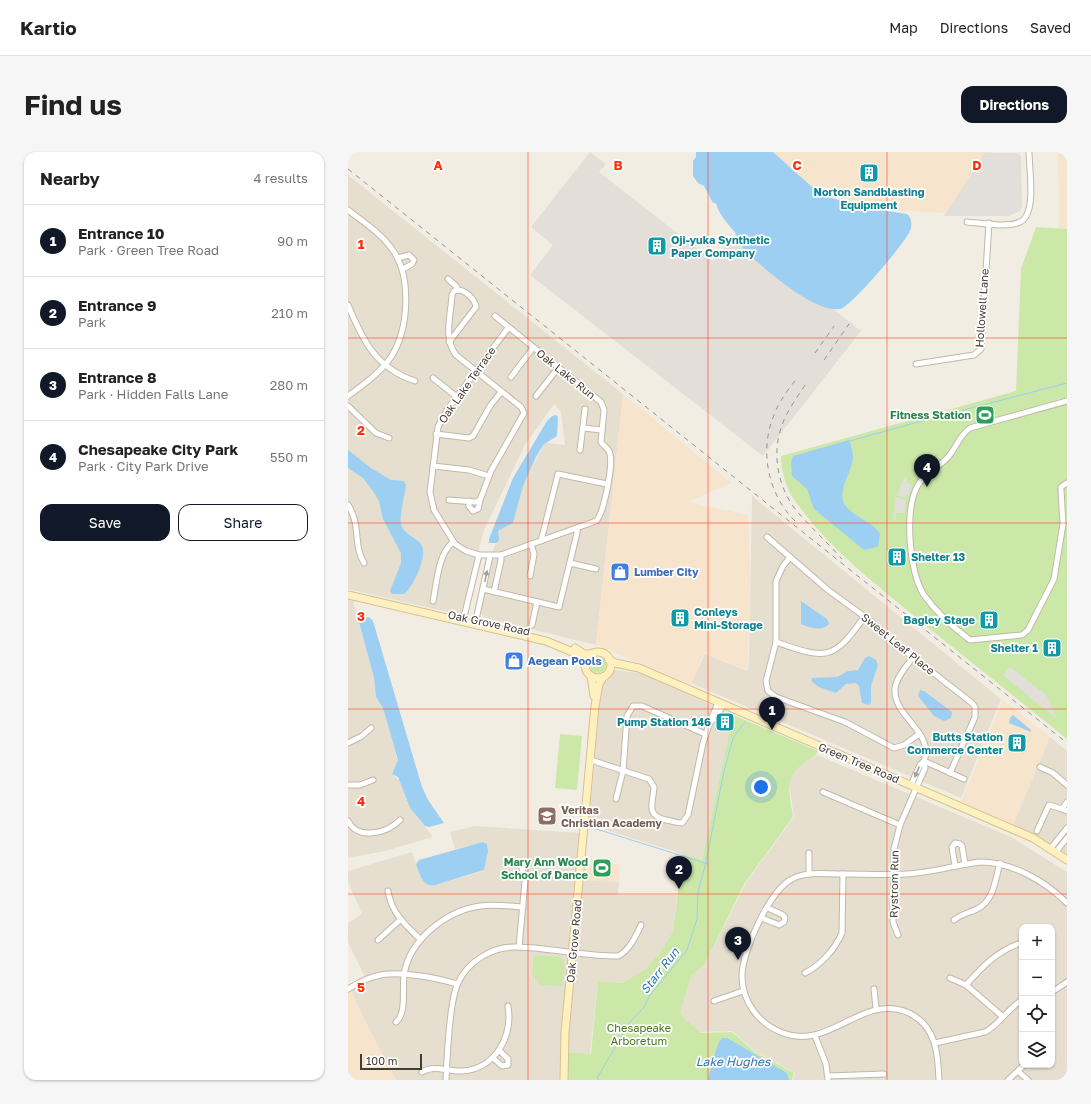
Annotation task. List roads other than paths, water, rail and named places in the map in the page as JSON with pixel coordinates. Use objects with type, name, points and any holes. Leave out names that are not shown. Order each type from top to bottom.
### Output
[{"type":"street","points":[[967,222],[1014,224],[1024,219],[1028,213],[1030,193],[1029,152]]},
{"type":"street","points":[[348,210],[382,238],[398,258],[403,269],[406,290],[402,327],[397,346],[385,364],[367,382],[348,396]]},
{"type":"street","name":"Hollowell Lane","points":[[916,364],[974,355],[981,349],[989,224]]},
{"type":"street","points":[[398,258],[409,255],[414,260],[412,264],[403,269]]},
{"type":"street","points":[[448,279],[456,286],[458,290],[463,291],[474,301],[476,307],[449,342]]},
{"type":"street","points":[[458,290],[452,295],[449,342],[456,355],[521,407],[524,413],[489,476],[478,509],[473,511],[469,506],[469,501]]},
{"type":"street","points":[[348,305],[363,340],[372,352],[397,374],[415,381]]},
{"type":"street","name":"Oak Lake Run","points":[[490,556],[501,555],[594,522],[600,517],[611,457],[608,448],[601,442],[604,410],[602,404],[495,316]]},
{"type":"street","name":"Oak Lake Terrace","points":[[490,556],[479,555],[466,551],[454,542],[431,504],[430,492],[436,434],[440,422],[508,328]]},
{"type":"street","points":[[511,377],[533,348]]},
{"type":"street","points":[[536,396],[558,368]]},
{"type":"street","points":[[433,378],[457,397]]},
{"type":"street","points":[[436,434],[469,438],[473,436],[490,406],[501,392]]},
{"type":"street","points":[[1067,401],[977,425],[966,431],[959,438],[949,456],[927,474],[919,483],[912,500],[909,525],[915,568],[920,588],[941,614],[970,640],[1022,635],[1028,630],[1054,579],[1062,524],[1061,487],[1067,483]]},
{"type":"street","points":[[348,406],[376,433],[390,438]]},
{"type":"street","points":[[580,450],[585,409]]},
{"type":"street","points":[[583,428],[602,430]]},
{"type":"street","points":[[433,466],[469,470],[489,476]]},
{"type":"street","points":[[541,541],[558,474],[607,484]]},
{"type":"street","points":[[448,500],[480,500]]},
{"type":"street","points":[[348,505],[356,520],[359,552],[364,563]]},
{"type":"street","points":[[483,589],[536,602],[560,606],[577,528]]},
{"type":"street","name":"Sweet Leaf Place","points":[[767,537],[828,590],[968,699],[975,707],[975,716],[950,773]]},
{"type":"street","points":[[433,601],[443,557],[447,547],[454,542]]},
{"type":"street","points":[[530,576],[534,554],[531,544]]},
{"type":"street","points":[[463,619],[479,555]]},
{"type":"street","points":[[494,592],[502,560],[501,555]]},
{"type":"street","points":[[476,622],[490,556]]},
{"type":"street","points":[[790,557],[783,566],[776,581],[776,642],[766,681],[768,691],[776,697],[845,722],[894,748],[904,745],[920,734]]},
{"type":"street","points":[[570,563],[596,569]]},
{"type":"street","name":"Oak Grove Road","points":[[348,595],[555,639],[584,654],[592,654]]},
{"type":"street","points":[[532,625],[536,602]]},
{"type":"street","points":[[776,642],[810,654],[828,653],[845,643],[864,617]]},
{"type":"street","name":"Oak Grove Road","points":[[476,622],[558,644],[579,656],[585,665]]},
{"type":"street","points":[[592,654],[603,654],[609,660],[611,666],[609,672],[603,677],[591,676],[586,671],[585,665],[587,658],[592,654]]},
{"type":"street","points":[[913,657],[897,682],[896,696],[900,707],[920,734],[927,750],[924,761],[964,779]]},
{"type":"street","name":"Green Tree Road","points":[[609,660],[615,663],[634,666],[1033,838],[1067,860]]},
{"type":"street","name":"Green Tree Road","points":[[609,672],[623,668],[647,672]]},
{"type":"street","name":"Oak Grove Road","points":[[591,676],[595,706]]},
{"type":"street","name":"Oak Grove Road","points":[[564,1080],[564,1048],[595,706],[599,684],[603,677]]},
{"type":"street","points":[[591,760],[623,770],[652,782],[654,787],[652,809],[654,815],[659,818],[682,822],[688,815],[705,734],[720,704]]},
{"type":"street","points":[[616,799],[623,770],[627,716],[633,706],[642,706],[705,734]]},
{"type":"street","points":[[348,743],[362,736],[371,728]]},
{"type":"street","name":"Rystrom Run","points":[[898,935],[893,926],[892,874],[894,849],[900,825],[914,787],[920,765],[924,761]]},
{"type":"street","points":[[1040,767],[1067,785]]},
{"type":"street","points":[[348,785],[360,785],[373,780]]},
{"type":"street","points":[[823,792],[900,825]]},
{"type":"street","points":[[1037,831],[1048,805],[1064,810],[1067,802]]},
{"type":"street","points":[[348,821],[358,832],[368,834],[388,828],[400,820]]},
{"type":"street","points":[[1053,851],[1067,828]]},
{"type":"street","points":[[1053,851],[1067,838]]},
{"type":"street","points":[[955,866],[952,847],[955,843],[962,846],[965,864]]},
{"type":"street","points":[[809,853],[809,874]]},
{"type":"street","points":[[939,1080],[935,1043],[928,1028],[910,1014],[895,1008],[876,1008],[815,1036],[795,1036],[771,1027],[753,1010],[744,991],[742,974],[744,961],[762,918],[778,889],[785,883],[800,875],[892,874],[919,872],[980,862],[1000,863],[1033,878],[1067,903]]},
{"type":"street","points":[[954,920],[965,913],[977,909],[988,899],[994,886],[1000,863]]},
{"type":"street","points":[[519,947],[525,881],[522,868]]},
{"type":"street","points":[[805,973],[820,964],[838,941],[842,933],[843,874]]},
{"type":"street","points":[[388,891],[392,907],[420,939]]},
{"type":"street","points":[[396,1022],[399,1019],[402,1008],[404,975],[408,959],[420,939],[444,920],[467,909],[492,904],[523,907]]},
{"type":"street","points":[[762,918],[779,925],[784,922],[785,918],[783,915],[768,908]]},
{"type":"street","points":[[378,940],[401,919]]},
{"type":"street","points":[[446,1080],[452,1004],[457,984],[468,968],[484,955],[506,948],[519,947],[620,955],[634,939],[641,925]]},
{"type":"street","points":[[966,985],[990,959],[1000,952],[1019,944]]},
{"type":"street","points":[[348,988],[375,976],[404,975],[435,977],[457,984]]},
{"type":"street","points":[[950,978],[966,985],[1002,1016]]},
{"type":"street","points":[[1055,990],[1067,982]]},
{"type":"street","points":[[874,989],[876,1008]]},
{"type":"street","points":[[714,1001],[744,991]]},
{"type":"street","points":[[935,1043],[985,1032],[1019,1002]]},
{"type":"street","points":[[422,1072],[433,1068],[446,1070],[470,1070],[493,1058],[508,1032],[510,1015],[508,1006]]},
{"type":"street","points":[[815,1036],[828,1078],[884,1074]]},
{"type":"street","points":[[493,1058],[502,1066],[508,1065],[507,1057],[499,1050]]},
{"type":"street","points":[[1008,1080],[1021,1068]]},
{"type":"street","points":[[1018,1072],[1028,1080]]},
{"type":"water","points":[[696,152],[773,152],[811,186],[832,198],[861,207],[907,214],[911,220],[911,228],[901,245],[856,297],[840,309],[829,309],[803,297],[775,277],[744,249],[735,233],[721,214],[716,203],[713,203],[704,186],[698,183],[693,176],[693,161],[696,157]]},
{"type":"water","points":[[556,415],[558,417],[557,436],[543,445],[536,457],[523,486],[513,523],[498,531],[499,540],[497,543],[489,543],[489,539],[513,478],[547,421],[552,416]]},
{"type":"water","points":[[849,440],[853,458],[843,487],[843,499],[845,505],[853,513],[873,526],[880,534],[878,547],[864,550],[814,509],[807,489],[792,476],[791,462],[793,456]]},
{"type":"water","points":[[348,450],[371,468],[391,480],[404,481],[406,485],[401,511],[401,525],[407,533],[421,544],[423,555],[422,563],[412,585],[404,594],[392,594],[390,591],[401,563],[401,553],[383,519],[379,501],[373,491],[363,478],[348,468]]},
{"type":"water","points":[[801,601],[827,619],[829,624],[819,629],[801,624]]},
{"type":"water","points":[[369,617],[373,621],[422,787],[428,800],[444,823],[429,827],[425,826],[410,808],[398,777],[392,774],[398,760],[383,708],[376,697],[374,678],[359,622],[362,619]]},
{"type":"water","points":[[869,656],[876,660],[878,665],[871,686],[871,703],[868,705],[862,703],[859,686],[856,683],[846,684],[836,693],[819,687],[811,681],[812,678],[837,677],[848,671],[858,670],[865,658]]},
{"type":"water","points":[[920,690],[924,691],[952,712],[951,718],[944,721],[934,716],[918,696]]},
{"type":"water","points":[[1013,715],[1031,730],[1031,732],[1009,723],[1010,718]]},
{"type":"water","points":[[483,842],[487,844],[488,852],[484,870],[435,885],[427,884],[420,876],[416,864],[419,860]]},
{"type":"water","name":"Lake Hughes","points":[[722,1038],[727,1038],[787,1073],[789,1080],[708,1080],[716,1050]]},
{"type":"waterway","points":[[960,411],[1067,383]]},
{"type":"waterway","points":[[850,441],[943,415]]},
{"type":"waterway","name":"Starr Run","points":[[599,1080],[597,1078],[630,1022],[644,1007],[650,995],[687,950],[697,919],[698,892],[706,862],[724,771],[733,738],[745,722]]},
{"type":"waterway","name":"Starr Run","points":[[590,827],[708,864]]},
{"type":"railway","points":[[348,169],[1067,743]]},
{"type":"railway","points":[[824,360],[849,324]]},
{"type":"railway","points":[[815,353],[834,326]]},
{"type":"railway","points":[[795,521],[778,498],[773,485],[769,471],[767,443],[769,429],[776,410],[781,400],[797,378]]},
{"type":"railway","points":[[805,385],[788,411],[781,428],[777,449],[778,470],[785,492],[796,510],[842,559]]},
{"type":"place","name":"Norton Sandblasting Equipment","points":[[869,173]]},
{"type":"place","name":"Oji-yuka Synthetic Paper Company","points":[[657,246]]},
{"type":"place","name":"Fitness Station","points":[[985,415]]},
{"type":"place","name":"Chesapeake City Park","points":[[927,487]]},
{"type":"place","name":"Shelter 13","points":[[897,557]]},
{"type":"place","name":"Lumber City","points":[[620,572]]},
{"type":"place","name":"Conleys Mini-Storage","points":[[680,618]]},
{"type":"place","name":"Bagley Stage","points":[[989,620]]},
{"type":"place","name":"Shelter 1","points":[[1052,648]]},
{"type":"place","name":"Aegean Pools","points":[[514,661]]},
{"type":"place","name":"Pump Station 146","points":[[725,722]]},
{"type":"place","name":"Entrance 10","points":[[772,730]]},
{"type":"place","name":"Butts Station Commerce Center","points":[[1017,743]]},
{"type":"place","name":"Veritas Christian Academy","points":[[547,816]]},
{"type":"place","name":"Mary Ann Wood School of Dance","points":[[602,868]]},
{"type":"place","name":"Entrance 9","points":[[679,889]]},
{"type":"place","name":"Entrance 8","points":[[738,960]]},
{"type":"park label","name":"Chesapeake Arboretum","points":[[639,1034]]}]
